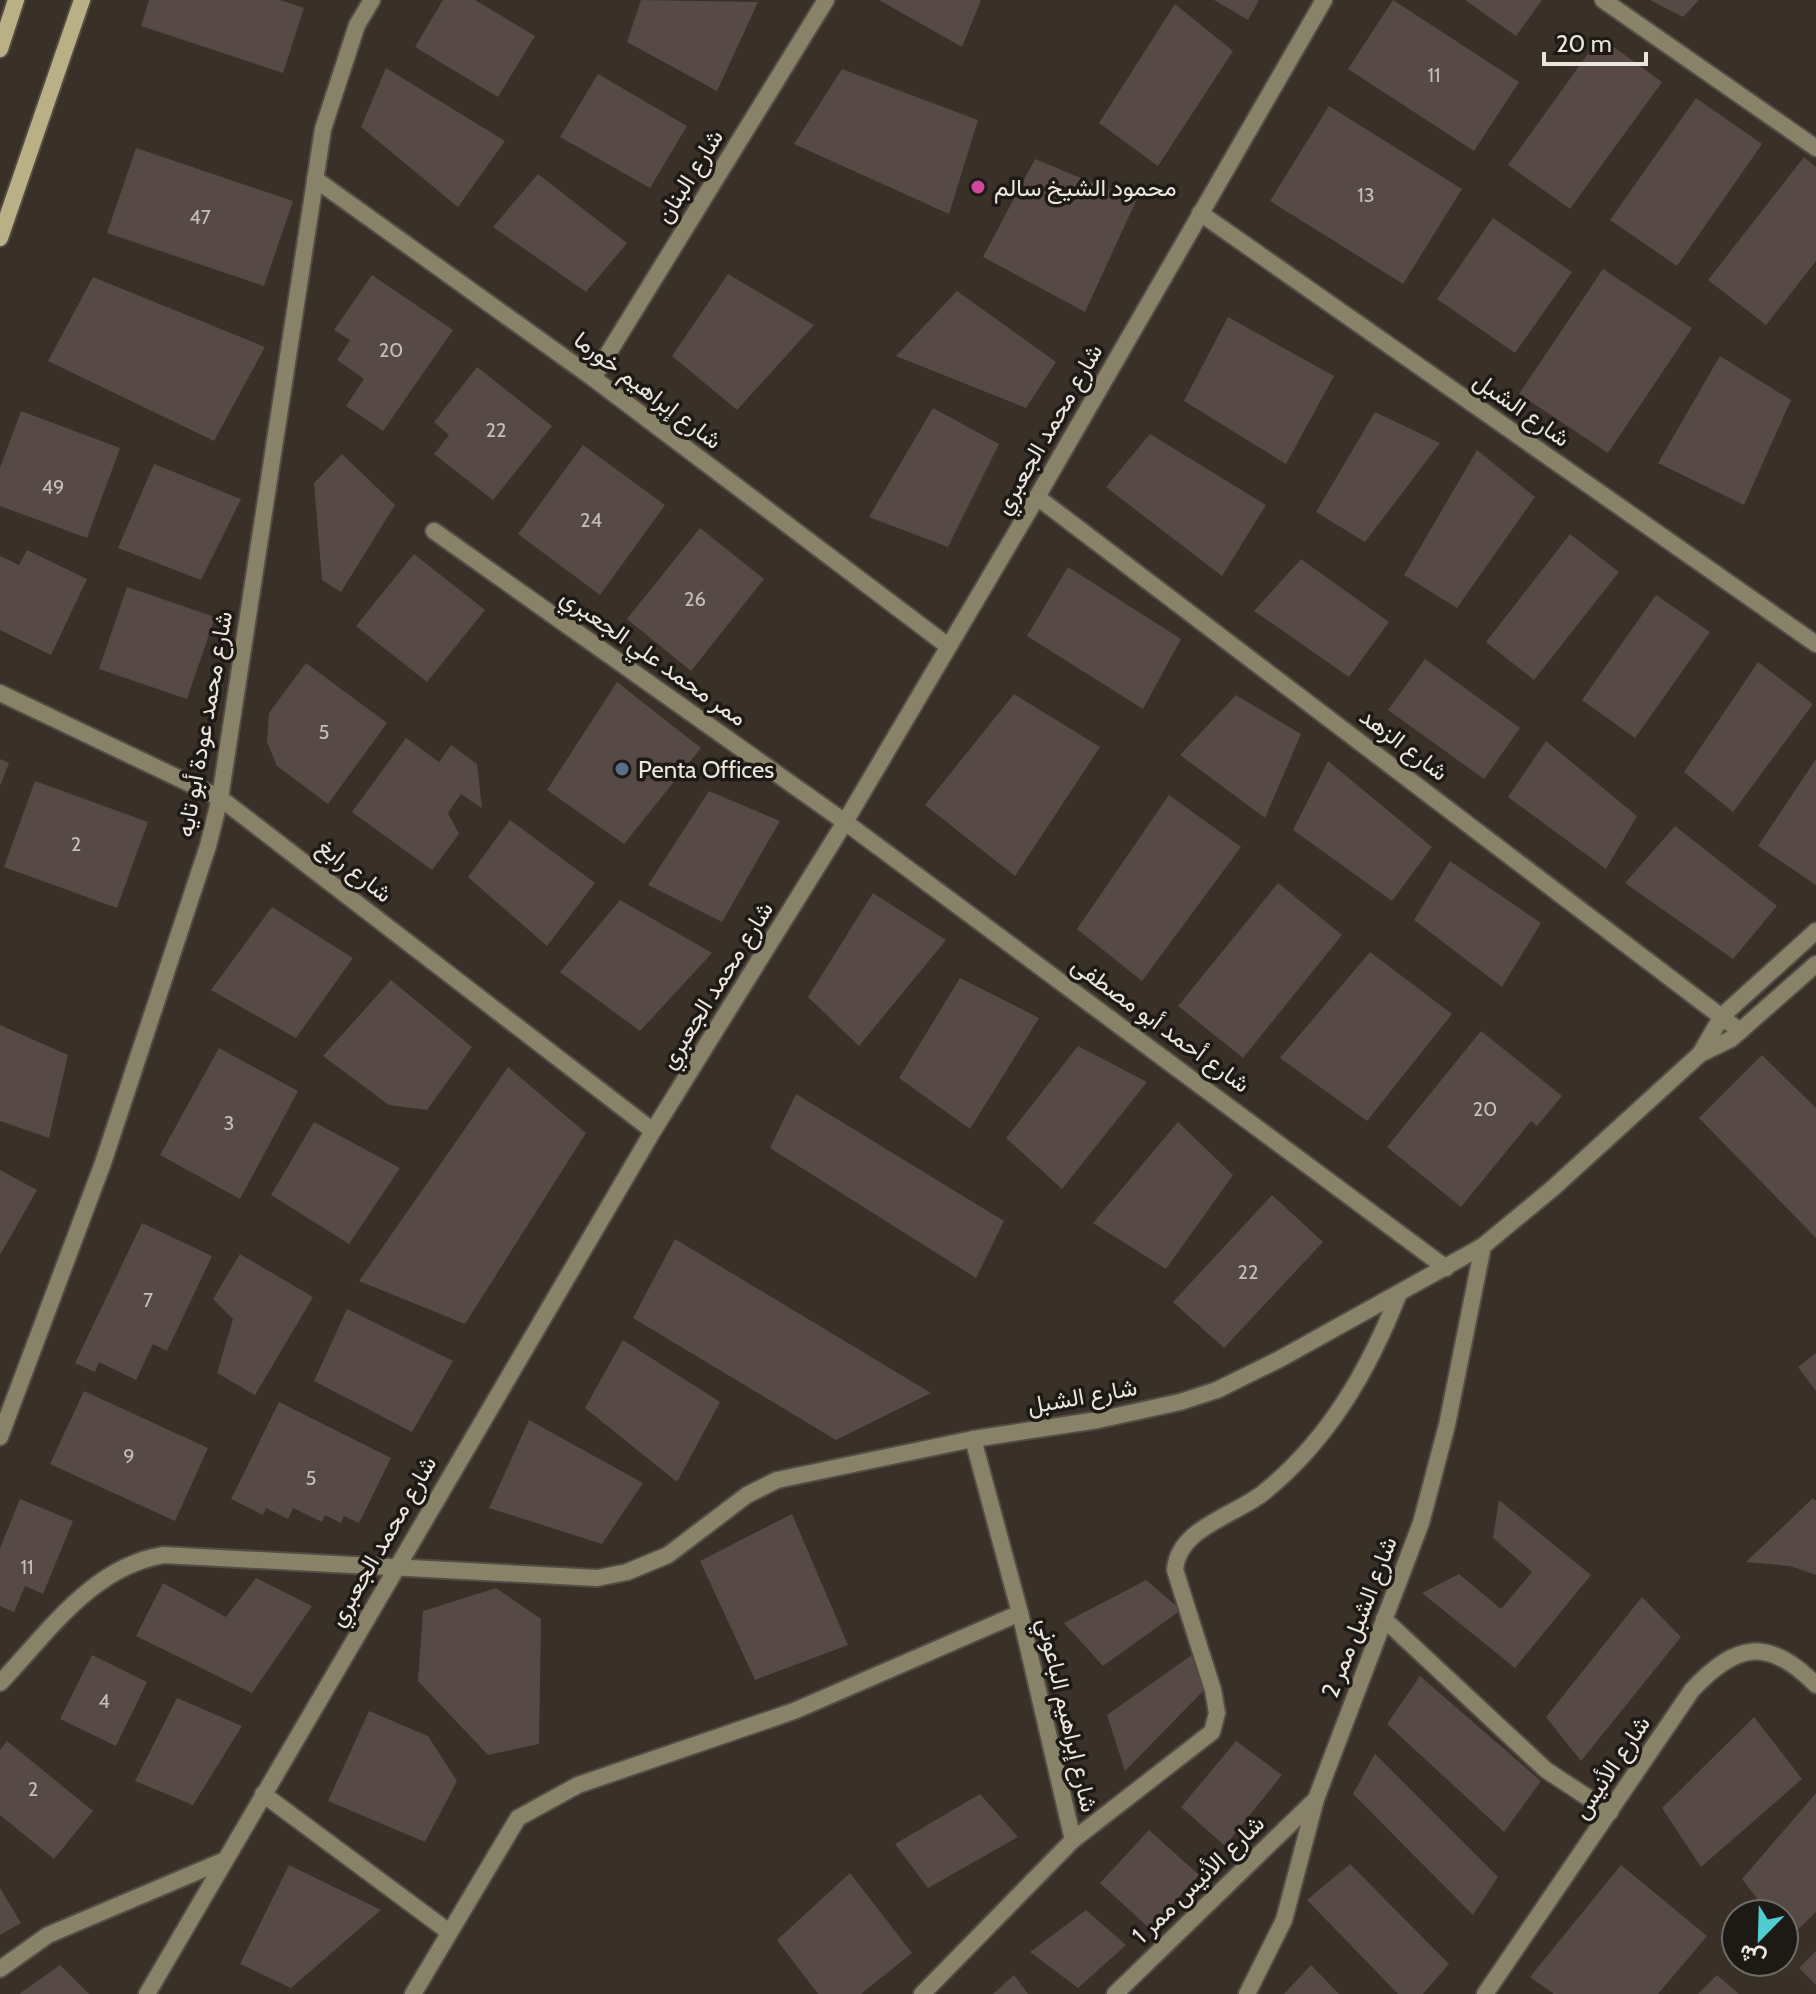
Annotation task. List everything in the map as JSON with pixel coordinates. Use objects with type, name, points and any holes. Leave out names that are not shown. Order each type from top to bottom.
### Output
[{"type":"main road","points":[[0,49],[4,23],[16,0]]},
{"type":"main road","points":[[0,238],[82,0]]},
{"type":"street","name":"شارع محمد عودة أبو تايه","points":[[0,1437],[103,1163],[208,846],[220,798],[323,129],[357,25],[372,0]]},
{"type":"street","name":"شارع البنان","points":[[593,378],[826,0]]},
{"type":"street","name":"شارع محمد الجعبري","points":[[147,1994],[394,1567],[653,1131],[845,822],[1037,497],[1324,0]]},
{"type":"street","points":[[1603,0],[1816,148]]},
{"type":"street","name":"شارع إبراهيم خورما","points":[[315,179],[593,378],[948,646]]},
{"type":"street","name":"شارع الشبل","points":[[1200,213],[1816,644]]},
{"type":"street","name":"شارع الزهد","points":[[1037,497],[1740,1031]]},
{"type":"street","name":"ممر محمد علي الجعبري","points":[[434,531],[845,822]]},
{"type":"street","name":"شارع رابغ","points":[[0,693],[220,798],[653,1131]]},
{"type":"street","name":"شارع أحمد أبو مصطفى","points":[[845,822],[1446,1268]]},
{"type":"street","points":[[1700,1054],[1722,1016],[1816,931]]},
{"type":"street","points":[[1700,1054],[1721,1046],[1816,964]]},
{"type":"street","name":"شارع الشبل","points":[[394,1567],[574,1579],[627,1572],[668,1555],[747,1495],[777,1480],[973,1439],[1098,1420],[1217,1390],[1483,1246],[1553,1188],[1700,1054]]},
{"type":"street","name":"شارع الشبل ممر 2","points":[[1247,1994],[1284,1920],[1316,1799],[1421,1523],[1437,1470],[1483,1246]]},
{"type":"street","points":[[1073,1840],[1212,1732],[1217,1713],[1213,1690],[1175,1570],[1176,1557],[1189,1539],[1261,1495],[1305,1453],[1361,1378],[1399,1293]]},
{"type":"street","name":"شارع إبراهيم الباعوني","points":[[922,1994],[1073,1840],[1020,1613],[973,1439]]},
{"type":"street","points":[[0,1683],[80,1598],[107,1576],[139,1559],[164,1555],[394,1567]]},
{"type":"street","points":[[413,1994],[518,1818],[578,1785],[794,1711],[1020,1613]]},
{"type":"street","points":[[1384,1619],[1546,1770],[1610,1812]]},
{"type":"street","name":"شارع الأنيس","points":[[1485,1994],[1692,1690],[1710,1671],[1733,1655],[1757,1650],[1779,1654],[1816,1685]]},
{"type":"street","points":[[263,1794],[449,1932]]},
{"type":"street","name":"شارع الأنيس ممر 1","points":[[1115,1994],[1316,1799]]},
{"type":"street","points":[[0,1969],[48,1935],[225,1860]]},
{"type":"building","points":[[149,0],[280,0],[304,8],[283,73],[141,26]]},
{"type":"building","points":[[443,0],[475,0],[535,36],[498,97],[415,47]]},
{"type":"building","points":[[641,0],[758,2],[717,91],[627,42]]},
{"type":"building","points":[[879,0],[981,0],[962,47]]},
{"type":"building","points":[[1214,0],[1259,0],[1248,20]]},
{"type":"building","points":[[1393,0],[1519,82],[1474,151],[1348,69]]},
{"type":"building","points":[[1465,0],[1542,0],[1516,36]]},
{"type":"building","points":[[1650,0],[1699,0],[1683,17]]},
{"type":"building","points":[[1175,4],[1233,51],[1158,166],[1099,123]]},
{"type":"building","points":[[1600,37],[1662,82],[1570,209],[1508,165]]},
{"type":"building","points":[[386,68],[505,141],[458,207],[361,127]]},
{"type":"building","points":[[842,69],[978,120],[949,214],[794,144]]},
{"type":"building","points":[[598,74],[687,126],[650,188],[560,137]]},
{"type":"building","points":[[1696,98],[1762,144],[1677,266],[1610,220]]},
{"type":"building","points":[[1329,106],[1462,189],[1403,284],[1270,201]]},
{"type":"building","points":[[136,148],[293,201],[264,286],[107,233]]},
{"type":"building","points":[[1804,157],[1816,167],[1816,261],[1766,325],[1708,280]]},
{"type":"building","points":[[1035,159],[1136,201],[1085,312],[983,257]]},
{"type":"building","points":[[538,174],[627,243],[586,292],[493,227]]},
{"type":"building","points":[[1493,218],[1572,272],[1515,353],[1437,299]]},
{"type":"building","points":[[1603,269],[1692,328],[1608,453],[1519,394]]},
{"type":"building","points":[[728,274],[814,325],[737,410],[672,356]]},
{"type":"building","points":[[372,275],[453,330],[383,431],[346,406],[364,379],[337,360],[350,340],[334,330]]},
{"type":"building","points":[[93,277],[265,347],[214,441],[48,361]]},
{"type":"building","points":[[957,291],[1056,362],[1026,408],[896,356]]},
{"type":"building","points":[[1228,317],[1334,376],[1286,464],[1184,401]]},
{"type":"building","points":[[1720,356],[1791,400],[1744,505],[1658,463]]},
{"type":"building","points":[[477,367],[552,426],[493,500],[434,454],[449,435],[434,422]]},
{"type":"building","points":[[933,408],[999,444],[948,547],[869,517]]},
{"type":"building","points":[[21,411],[120,448],[87,538],[0,506],[0,468]]},
{"type":"building","points":[[1375,412],[1440,443],[1365,542],[1316,512]]},
{"type":"building","points":[[1150,434],[1266,505],[1222,576],[1106,487]]},
{"type":"building","points":[[583,445],[665,505],[600,595],[518,534]]},
{"type":"building","points":[[1477,450],[1535,497],[1457,608],[1404,575]]},
{"type":"building","points":[[342,454],[395,505],[341,592],[322,580],[314,483]]},
{"type":"building","points":[[154,464],[241,499],[201,580],[118,548]]},
{"type":"building","points":[[700,528],[764,579],[691,671],[627,619]]},
{"type":"building","points":[[1570,534],[1619,572],[1534,680],[1486,642]]},
{"type":"building","points":[[27,550],[87,579],[51,655],[0,630],[0,556],[19,565]]},
{"type":"building","points":[[414,554],[485,610],[427,682],[356,626]]},
{"type":"building","points":[[1301,559],[1389,622],[1349,677],[1254,611]]},
{"type":"building","points":[[1068,567],[1181,639],[1143,709],[1027,636]]},
{"type":"building","points":[[127,587],[215,617],[187,699],[99,669]]},
{"type":"building","points":[[1656,595],[1710,632],[1635,738],[1582,700]]},
{"type":"building","points":[[1425,659],[1520,728],[1484,779],[1388,710]]},
{"type":"building","points":[[1758,662],[1813,704],[1733,812],[1684,772]]},
{"type":"building","points":[[306,663],[387,723],[328,804],[277,766],[267,742],[269,713]]},
{"type":"building","name":"Penta Offices","points":[[617,682],[701,748],[624,844],[547,790]]},
{"type":"building","points":[[1014,694],[1100,747],[1015,876],[925,805]]},
{"type":"building","points":[[1236,695],[1301,734],[1265,818],[1180,755]]},
{"type":"building","points":[[406,738],[439,762],[451,745],[477,764],[482,808],[461,794],[448,813],[459,834],[432,870],[352,812]]},
{"type":"building","points":[[1546,741],[1637,816],[1606,869],[1508,797]]},
{"type":"building","points":[[0,759],[9,763],[0,786]]},
{"type":"building","points":[[1816,759],[1816,885],[1758,846]]},
{"type":"building","points":[[1328,761],[1432,847],[1392,901],[1293,830]]},
{"type":"building","points":[[35,781],[148,822],[117,908],[4,867]]},
{"type":"building","points":[[709,791],[780,821],[722,922],[648,885]]},
{"type":"building","points":[[1169,795],[1241,847],[1142,981],[1077,929]]},
{"type":"building","points":[[510,820],[595,883],[547,946],[468,877]]},
{"type":"building","points":[[1675,826],[1777,906],[1733,959],[1625,883]]},
{"type":"building","points":[[1450,861],[1541,923],[1502,987],[1414,920]]},
{"type":"building","points":[[1278,883],[1342,935],[1243,1058],[1178,1006]]},
{"type":"building","points":[[873,893],[946,940],[859,1046],[808,997]]},
{"type":"building","points":[[620,900],[712,953],[640,1031],[560,972]]},
{"type":"building","points":[[272,907],[353,958],[296,1038],[211,990]]},
{"type":"building","points":[[1370,952],[1452,1014],[1367,1121],[1280,1058]]},
{"type":"building","points":[[960,978],[1039,1018],[970,1129],[899,1078]]},
{"type":"building","points":[[391,980],[472,1047],[427,1110],[389,1105],[323,1056]]},
{"type":"building","points":[[0,1025],[68,1055],[49,1138],[0,1121]]},
{"type":"building","points":[[1481,1031],[1562,1096],[1537,1126],[1531,1121],[1461,1207],[1387,1147]]},
{"type":"building","points":[[1078,1046],[1147,1082],[1062,1189],[1006,1138]]},
{"type":"building","points":[[219,1048],[298,1091],[240,1199],[160,1155]]},
{"type":"building","points":[[1762,1055],[1816,1108],[1816,1238],[1699,1118]]},
{"type":"building","points":[[508,1067],[586,1133],[465,1324],[359,1281]]},
{"type":"building","points":[[796,1094],[1004,1221],[976,1278],[770,1148]]},
{"type":"building","points":[[314,1122],[400,1168],[349,1244],[271,1195]]},
{"type":"building","points":[[1178,1122],[1233,1175],[1166,1269],[1093,1223]]},
{"type":"building","points":[[0,1170],[37,1190],[0,1255]]},
{"type":"building","points":[[1272,1195],[1323,1242],[1224,1348],[1173,1302]]},
{"type":"building","points":[[142,1223],[212,1256],[167,1351],[153,1344],[136,1380],[99,1362],[95,1372],[75,1363]]},
{"type":"building","points":[[675,1239],[931,1393],[836,1440],[633,1318]]},
{"type":"building","points":[[240,1254],[313,1297],[255,1395],[217,1373],[233,1319],[213,1299]]},
{"type":"building","points":[[347,1309],[453,1361],[412,1432],[314,1381]]},
{"type":"building","points":[[623,1340],[720,1402],[677,1482],[585,1408]]},
{"type":"building","points":[[1816,1353],[1816,1391],[1798,1367]]},
{"type":"building","points":[[84,1391],[208,1448],[175,1521],[50,1464]]},
{"type":"building","points":[[279,1402],[391,1458],[359,1523],[344,1516],[341,1523],[325,1515],[322,1522],[293,1508],[288,1519],[266,1508],[263,1515],[231,1499]]},
{"type":"building","points":[[529,1420],[643,1483],[602,1544],[489,1508]]},
{"type":"building","points":[[1813,1498],[1816,1501],[1816,1575],[1790,1566],[1746,1562]]},
{"type":"building","points":[[20,1499],[73,1521],[43,1594],[25,1586],[14,1612],[0,1606],[0,1548]]},
{"type":"building","points":[[1499,1500],[1591,1575],[1515,1668],[1422,1593],[1459,1574],[1501,1609],[1532,1572],[1493,1538]]},
{"type":"building","points":[[792,1514],[848,1645],[755,1680],[700,1561]]},
{"type":"building","points":[[256,1578],[312,1606],[252,1693],[136,1636],[163,1583],[226,1617]]},
{"type":"building","points":[[1146,1580],[1181,1610],[1103,1666],[1064,1623]]},
{"type":"building","points":[[496,1588],[541,1619],[539,1744],[488,1755],[418,1681],[423,1611]]},
{"type":"building","points":[[1642,1597],[1681,1637],[1581,1761],[1546,1717]]},
{"type":"building","points":[[1196,1652],[1205,1689],[1125,1771],[1107,1715]]},
{"type":"building","points":[[92,1655],[147,1682],[116,1746],[60,1719]]},
{"type":"building","points":[[1420,1676],[1541,1781],[1504,1832],[1387,1724]]},
{"type":"building","points":[[177,1698],[242,1726],[193,1805],[135,1781]]},
{"type":"building","points":[[369,1711],[428,1736],[457,1781],[425,1842],[328,1801]]},
{"type":"building","points":[[1754,1717],[1802,1779],[1701,1867],[1662,1808]]},
{"type":"building","points":[[7,1741],[93,1811],[54,1859],[0,1815],[0,1750]]},
{"type":"building","points":[[1236,1741],[1282,1775],[1225,1846],[1181,1807]]},
{"type":"building","points":[[1375,1754],[1498,1877],[1473,1915],[1353,1794]]},
{"type":"building","points":[[1816,1793],[1816,1912],[1800,1927],[1800,1898],[1757,1898],[1742,1879]]},
{"type":"building","points":[[980,1794],[1018,1837],[928,1888],[895,1844]]},
{"type":"building","points":[[1149,1830],[1199,1875],[1150,1929],[1100,1883]]},
{"type":"building","points":[[1350,1864],[1449,1964],[1423,1994],[1398,1994],[1307,1900]]},
{"type":"building","points":[[289,1865],[381,1910],[291,1988],[240,1964]]},
{"type":"building","points":[[1621,1865],[1707,1936],[1658,1994],[1554,1994],[1530,1977]]},
{"type":"building","points":[[850,1873],[912,1953],[861,1994],[818,1994],[777,1940]]},
{"type":"building","points":[[0,1888],[21,1923],[0,1935]]},
{"type":"building","points":[[1086,1910],[1126,1945],[1078,1988],[1030,1952]]},
{"type":"building","points":[[1816,1951],[1816,1985],[1800,1969]]},
{"type":"building","points":[[60,1965],[89,1994],[19,1994]]},
{"type":"building","points":[[1311,1965],[1339,1994],[1284,1994]]},
{"type":"building","points":[[1014,1975],[1028,1994],[993,1994]]},
{"type":"building","points":[[1717,1975],[1739,1994],[1698,1994]]},
{"type":"place","name":"محمود الشيخ سالم","points":[[978,187]]},
{"type":"place","name":"Penta Offices","points":[[622,769]]}]
